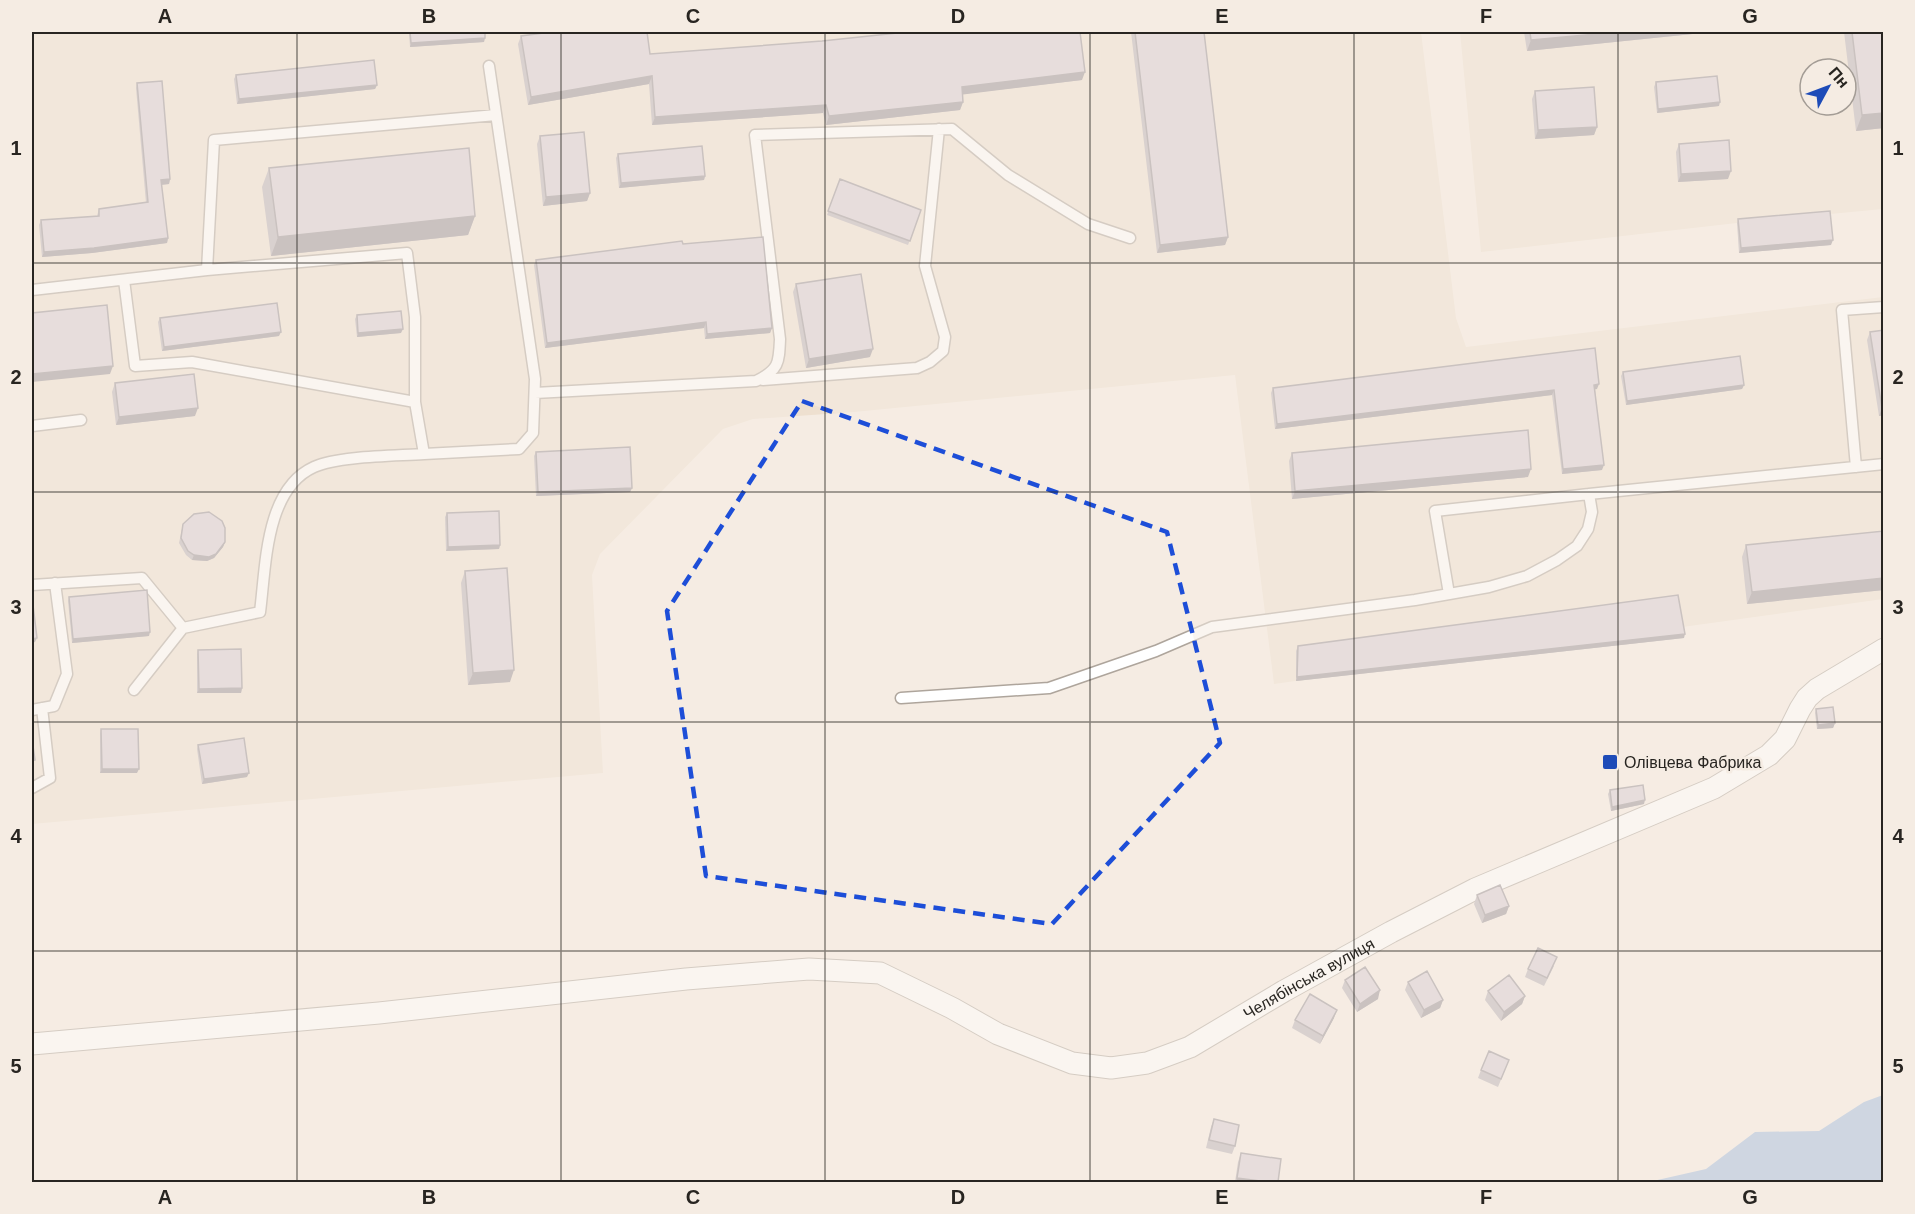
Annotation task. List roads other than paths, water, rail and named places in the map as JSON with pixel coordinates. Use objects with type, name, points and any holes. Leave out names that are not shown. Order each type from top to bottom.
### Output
[{"type":"street","name":"Челябінська вулиця","points":[[32,1044],[379,1013],[686,979],[808,969],[880,973],[952,1008],[998,1034],[1072,1063],[1111,1068],[1147,1063],[1190,1047],[1390,932],[1475,889],[1714,788],[1762,760],[1785,739],[1807,698],[1844,672],[1884,650]]},
{"type":"lane","points":[[135,690],[183,628],[260,612],[272,521],[282,496],[294,479],[314,467],[334,462],[519,449],[533,433],[535,379],[489,66]]},
{"type":"lane","points":[[207,270],[214,140],[496,115]]},
{"type":"lane","points":[[534,393],[756,381],[917,368],[930,362],[943,351],[945,337],[925,266],[939,129]]},
{"type":"lane","points":[[756,381],[772,373],[779,357],[780,339],[755,135],[952,129],[1008,175],[1088,224],[1130,237]]},
{"type":"lane","points":[[32,290],[207,270],[407,253],[415,317],[415,402],[424,454]]},
{"type":"lane","points":[[124,280],[135,366],[192,362],[415,402]]},
{"type":"lane","points":[[1856,467],[1842,310],[1884,308]]},
{"type":"lane","points":[[32,426],[81,420]]},
{"type":"lane","points":[[1449,594],[1436,511],[1884,464]]},
{"type":"lane","points":[[901,698],[1048,688],[1156,651],[1212,627],[1449,594],[1489,587],[1527,576],[1577,546],[1588,529],[1592,512],[1589,494]]},
{"type":"lane","points":[[32,585],[142,578],[183,628]]},
{"type":"lane","points":[[32,788],[50,778],[37,709],[54,706],[67,674],[55,583]]},
{"type":"water","points":[[1883,1095],[1883,1182],[1653,1182],[1706,1169],[1755,1132],[1819,1131],[1864,1102]]},
{"type":"place","name":"Олівцева Фабрика","points":[[1610,762]]}]
